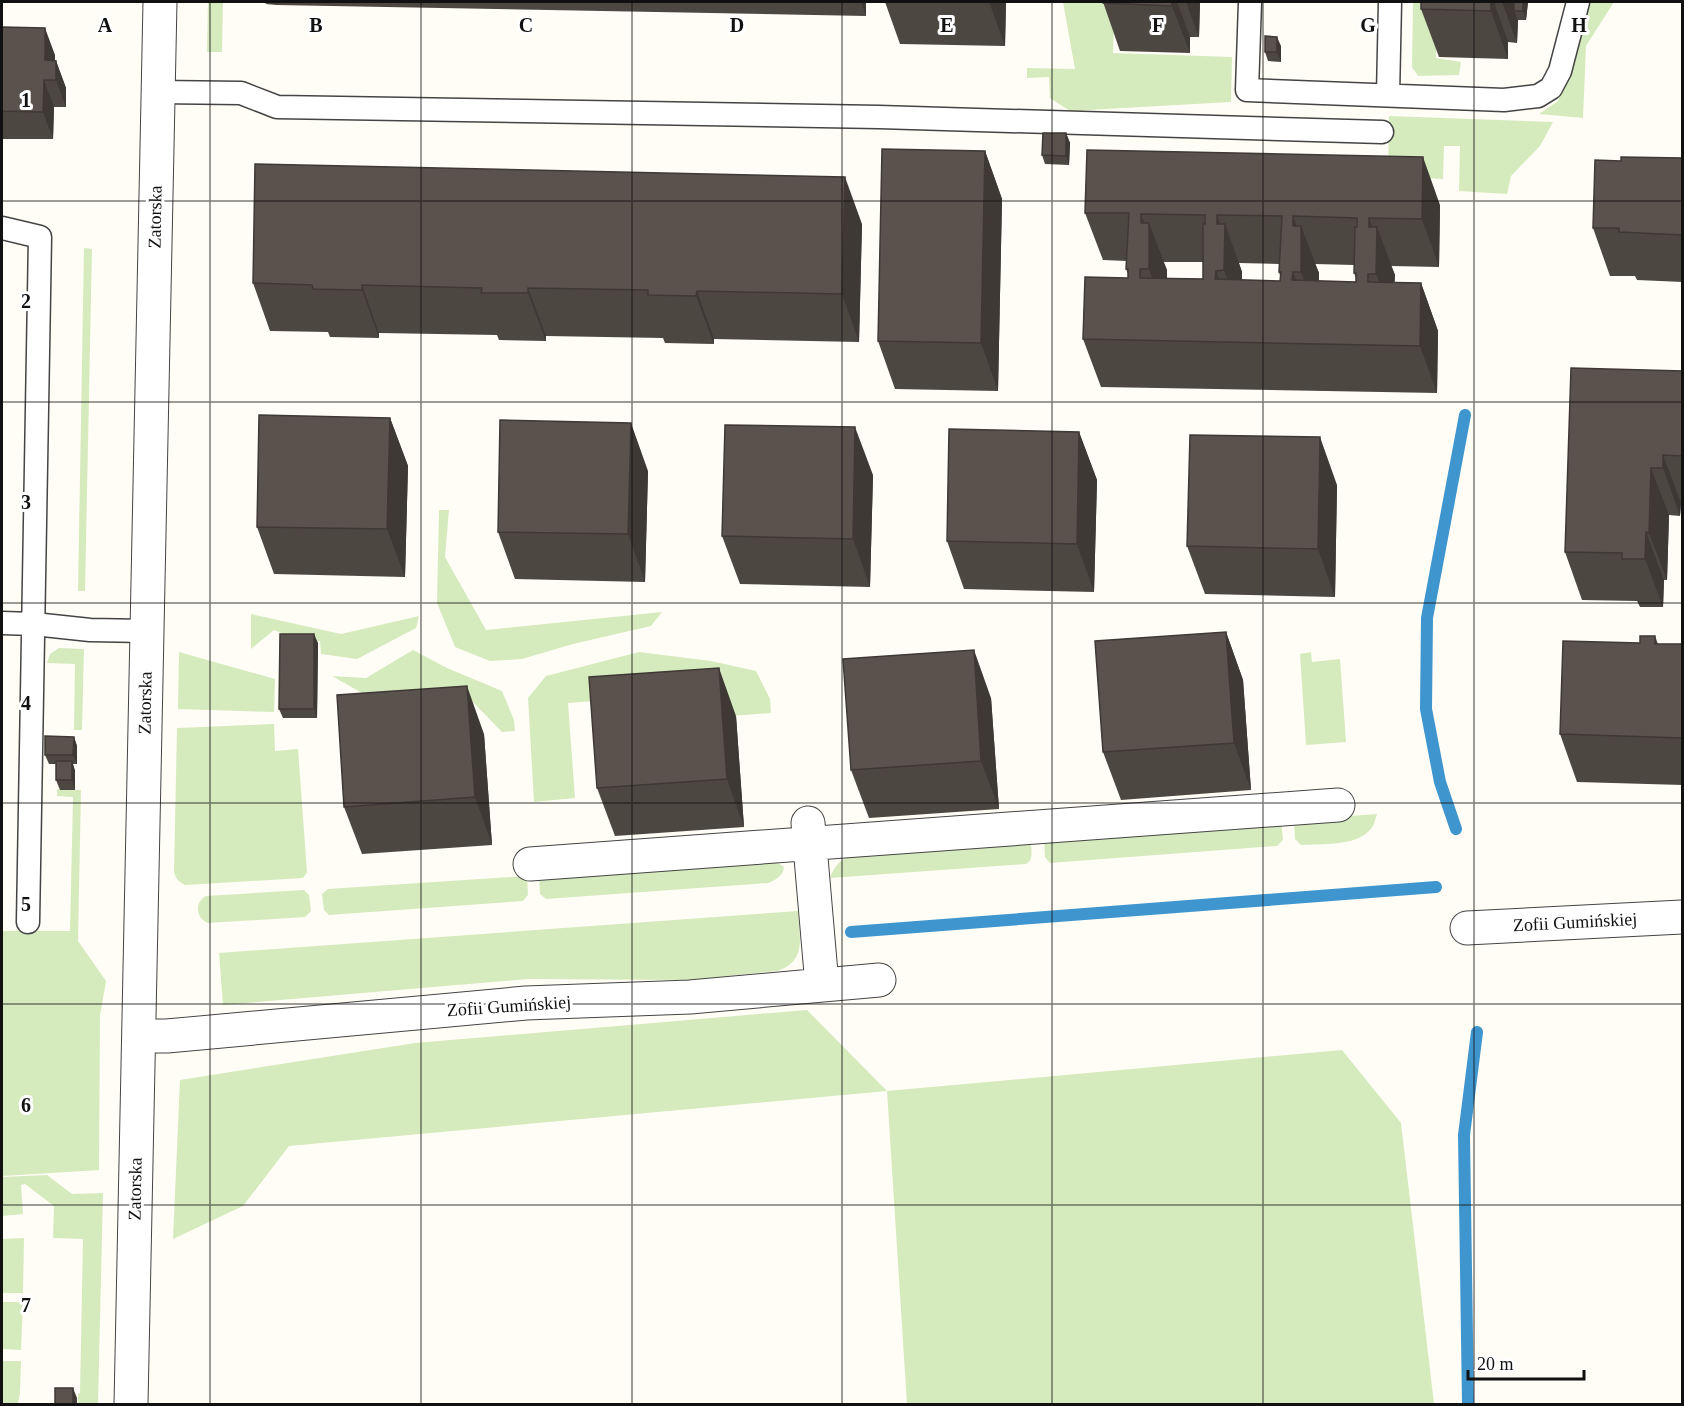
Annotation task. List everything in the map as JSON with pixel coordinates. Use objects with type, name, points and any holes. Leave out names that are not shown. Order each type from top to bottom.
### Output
[{"type":"street","name":"Zatorska","points":[[131,1404],[160,2]]},
{"type":"street","points":[[530,864],[809,833],[1338,805]]},
{"type":"street","points":[[809,833],[822,985]]},
{"type":"street","name":"Zofii Gumińskiej","points":[[1467,928],[1683,917]]},
{"type":"street","name":"Zofii Gumińskiej","points":[[139,1036],[167,1036],[526,1003],[690,997],[879,980]]},
{"type":"lane","points":[[1250,2],[1247,90],[1504,100],[1538,96],[1551,88],[1560,71],[1578,2]]},
{"type":"lane","points":[[1388,95],[1390,2]]},
{"type":"lane","points":[[158,92],[241,93],[277,107],[879,117],[1382,132]]},
{"type":"lane","points":[[2,228],[40,237],[28,922]]},
{"type":"lane","points":[[2,622],[90,630],[146,631]]},
{"type":"green space","points":[[208,2],[223,2],[222,52],[207,52]]},
{"type":"green space","points":[[1063,2],[1115,2],[1113,53],[1232,57],[1231,102],[1070,111],[1050,98],[1049,77],[1027,78],[1027,68],[1075,69]]},
{"type":"green space","points":[[1413,2],[1437,2],[1436,58],[1461,62],[1459,75],[1418,76],[1412,67]]},
{"type":"green space","points":[[1591,2],[1614,2],[1586,46],[1583,118],[1539,114],[1558,101]]},
{"type":"green space","points":[[1389,116],[1553,122],[1540,146],[1511,176],[1507,194],[1459,191],[1460,146],[1444,146],[1443,179],[1388,176]]},
{"type":"green space","points":[[84,248],[92,249],[85,591],[78,591]]},
{"type":"green space","points":[[439,510],[449,510],[445,557],[486,630],[662,612],[651,626],[573,644],[522,659],[490,661],[455,647],[437,603]]},
{"type":"green space","points":[[251,614],[341,634],[419,616],[416,628],[357,659],[321,654],[320,641],[292,641],[292,637],[274,630],[251,649]]},
{"type":"green space","points":[[59,648],[84,649],[82,730],[74,730],[75,664],[47,663],[50,654]]},
{"type":"green space","points":[[413,650],[447,668],[502,691],[514,720],[515,731],[502,732],[470,699],[383,705],[332,676],[366,678]]},
{"type":"green space","points":[[179,652],[275,679],[274,712],[178,709]]},
{"type":"green space","points":[[639,652],[711,661],[756,671],[770,699],[771,713],[717,717],[715,692],[568,703],[575,798],[534,802],[528,698],[546,676]]},
{"type":"green space","points":[[1311,652],[1312,662],[1340,659],[1346,742],[1306,745],[1300,654]]},
{"type":"green space","points":[[274,724],[275,751],[298,749],[307,872],[303,878],[183,884],[174,872],[177,728]]},
{"type":"green space","points":[[57,789],[81,790],[78,941],[106,981],[100,1016],[99,1170],[2,1176],[2,931],[70,931],[73,797],[57,796]]},
{"type":"green space","points":[[1377,814],[1371,829],[1363,836],[1346,842],[1301,845],[1295,839],[1294,820]]},
{"type":"green space","points":[[1281,821],[1283,840],[1277,846],[1050,863],[1045,857],[1044,839]]},
{"type":"green space","points":[[1031,842],[1031,857],[1026,864],[830,878],[838,864],[852,855]]},
{"type":"green space","points":[[775,861],[784,867],[779,877],[768,883],[546,899],[540,894],[539,878]]},
{"type":"green space","points":[[527,876],[528,895],[523,901],[329,915],[324,910],[322,894],[328,889]]},
{"type":"green space","points":[[304,890],[309,895],[311,911],[305,917],[208,923],[201,918],[198,910],[200,902],[206,896]]},
{"type":"green space","points":[[798,911],[800,947],[798,954],[787,967],[777,971],[691,980],[528,979],[223,1005],[219,953]]},
{"type":"green space","points":[[807,1010],[887,1091],[289,1146],[243,1206],[173,1239],[180,1080],[415,1043]]},
{"type":"green space","points":[[1342,1050],[1401,1123],[1434,1404],[907,1404],[887,1091]]},
{"type":"green space","points":[[47,1175],[72,1194],[103,1193],[98,1404],[78,1404],[83,1239],[53,1238],[54,1206],[25,1184],[21,1185],[23,1214],[2,1216],[2,1177]]},
{"type":"green space","points":[[24,1238],[23,1293],[2,1293],[2,1239]]},
{"type":"green space","points":[[2,1302],[23,1302],[21,1350],[2,1349]]},
{"type":"green space","points":[[2,1361],[21,1361],[18,1404],[2,1404]]},
{"type":"building","points":[[1172,2],[1172,6],[1103,3]]},
{"type":"building","points":[[1421,2],[1491,2],[1491,11],[1421,9]]},
{"type":"building","points":[[1514,2],[1523,2],[1523,11],[1514,11]]},
{"type":"building","points":[[2,27],[45,28],[45,60],[56,61],[56,80],[44,80],[43,112],[2,111]]},
{"type":"building","points":[[1265,36],[1277,37],[1277,52],[1265,52]]},
{"type":"building","points":[[1043,133],[1066,133],[1066,156],[1042,155]]},
{"type":"building","points":[[882,149],[985,151],[981,343],[878,341]]},
{"type":"building","points":[[1087,150],[1423,157],[1422,219],[1369,218],[1369,227],[1377,227],[1376,274],[1368,274],[1368,282],[1421,283],[1420,346],[1083,339],[1085,277],[1128,278],[1128,269],[1126,269],[1129,213],[1085,213]],"holes":[[[1141,214],[1205,215],[1203,279],[1140,278],[1140,269],[1149,269],[1149,223],[1141,223]],[[1217,215],[1282,216],[1280,281],[1215,279],[1216,271],[1224,270],[1225,224],[1217,224]],[[1293,216],[1357,218],[1354,273],[1356,273],[1356,282],[1292,280],[1293,272],[1301,272],[1301,226],[1293,226]]]},
{"type":"building","points":[[1621,157],[1683,158],[1683,235],[1619,232],[1619,228],[1593,228],[1595,160],[1621,161]]},
{"type":"building","points":[[255,164],[845,177],[842,294],[697,291],[696,296],[648,295],[648,290],[528,288],[528,293],[481,293],[482,288],[362,285],[362,290],[313,289],[312,285],[253,283]]},
{"type":"building","points":[[1571,368],[1683,371],[1683,456],[1663,455],[1663,468],[1651,468],[1649,533],[1646,532],[1645,559],[1622,559],[1622,553],[1565,552]]},
{"type":"building","points":[[259,415],[390,418],[387,529],[257,527]]},
{"type":"building","points":[[500,420],[631,423],[628,534],[498,532]]},
{"type":"building","points":[[725,425],[855,427],[853,539],[722,536]]},
{"type":"building","points":[[949,429],[1079,432],[1077,544],[947,541]]},
{"type":"building","points":[[1190,435],[1320,437],[1318,549],[1187,546]]},
{"type":"building","points":[[1226,632],[1234,743],[1103,752],[1095,641]]},
{"type":"building","points":[[280,634],[314,634],[314,709],[279,709]]},
{"type":"building","points":[[1640,636],[1655,636],[1655,644],[1683,644],[1683,738],[1560,734],[1563,641],[1640,643]]},
{"type":"building","points":[[974,650],[981,761],[851,770],[843,659]]},
{"type":"building","points":[[719,668],[727,779],[597,788],[589,677]]},
{"type":"building","points":[[467,686],[475,797],[344,807],[337,695]]},
{"type":"building","points":[[45,736],[74,737],[73,755],[45,755]]},
{"type":"building","points":[[56,761],[72,761],[72,780],[56,780]]},
{"type":"building","points":[[55,1388],[73,1388],[73,1404],[55,1404]]},
{"type":"waterway","points":[[1456,829],[1440,782],[1426,709],[1427,618],[1465,415]]},
{"type":"waterway","points":[[851,932],[1436,887]]},
{"type":"waterway","points":[[1468,1404],[1464,1135],[1477,1032]]}]
